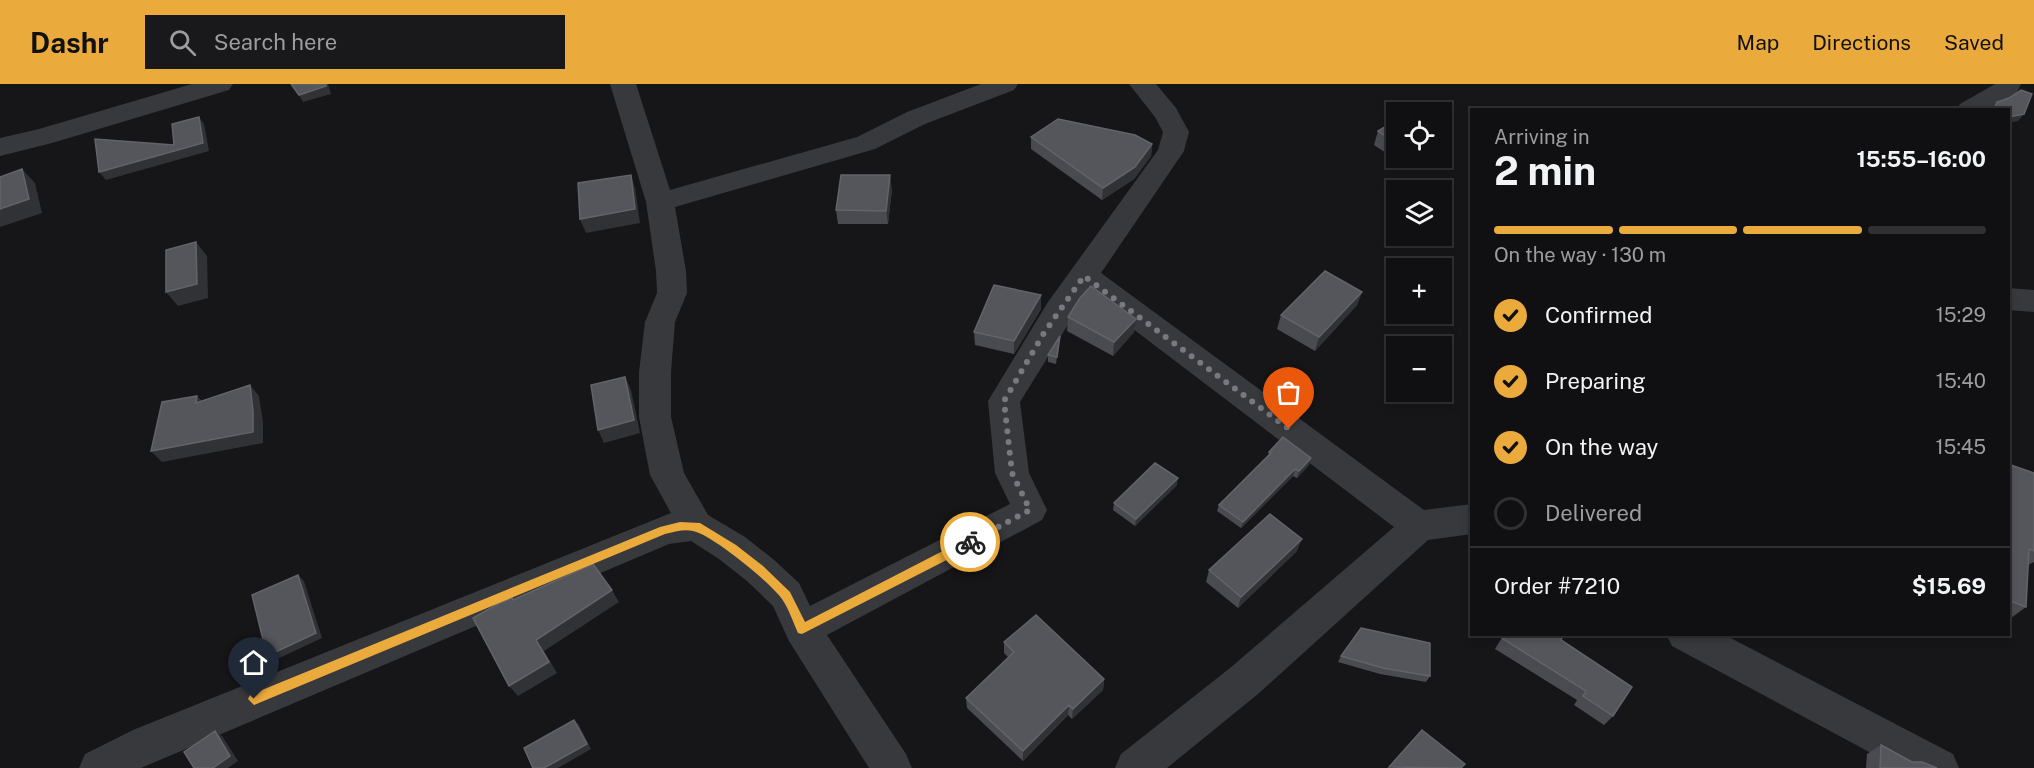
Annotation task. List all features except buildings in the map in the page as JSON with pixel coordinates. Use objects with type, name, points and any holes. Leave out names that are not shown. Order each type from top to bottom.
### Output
[{"type":"street","points":[[0,147],[63,131],[220,84]]},
{"type":"street","points":[[623,84],[660,202],[668,238],[672,293],[660,322],[655,372],[655,417],[667,476],[696,526],[732,548],[786,595],[802,629],[892,768]]},
{"type":"street","points":[[660,202],[866,143],[916,118],[1005,84]]},
{"type":"street","points":[[802,629],[1030,510],[1012,473],[1004,401],[1044,333],[1171,151],[1176,132],[1167,114],[1142,84]]},
{"type":"street","points":[[1973,108],[2006,89],[2008,84]]},
{"type":"street","points":[[1084,276],[1419,526]]},
{"type":"street","points":[[2010,299],[2034,301]]},
{"type":"street","points":[[1135,768],[1244,681],[1419,526],[1470,519]]},
{"type":"street","points":[[99,768],[147,744],[664,530],[696,526]]},
{"type":"street","points":[[1689,636],[1939,768]]},
{"type":"way so far","points":[[970,542],[1030,510],[1012,473],[1004,401],[1044,333],[1084,276],[1289,429]]},
{"type":"route","points":[[254,699],[664,530],[680,526],[696,526],[732,548],[760,570],[786,595],[802,629],[970,542]]}]
